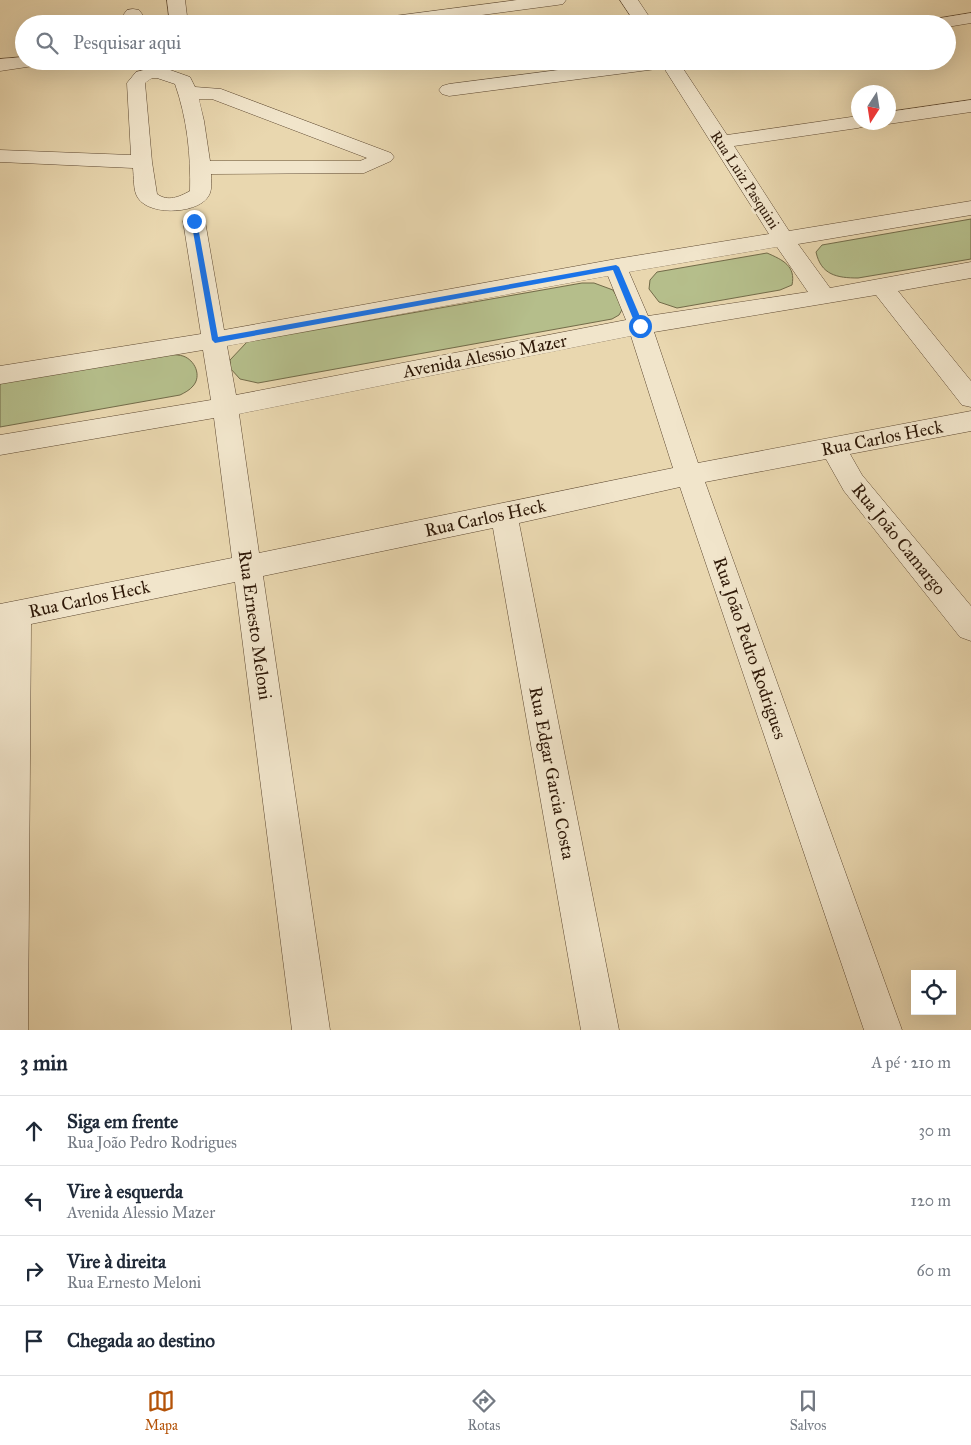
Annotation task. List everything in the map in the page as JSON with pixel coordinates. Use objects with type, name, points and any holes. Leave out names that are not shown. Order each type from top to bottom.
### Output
[{"type":"street","points":[[176,0],[178,15]]},
{"type":"street","points":[[441,15],[557,0]]},
{"type":"street","points":[[629,0],[639,15]]},
{"type":"street","points":[[956,20],[971,18]]},
{"type":"street","points":[[0,65],[15,63]]},
{"type":"street","points":[[139,70],[136,83],[142,162],[147,196],[158,204],[177,204],[186,202],[200,193]]},
{"type":"street","points":[[144,70],[165,73],[183,81],[188,94],[201,168],[200,193],[202,211],[194,221],[181,214],[177,204]]},
{"type":"street","points":[[449,90],[601,70]]},
{"type":"street","name":"Rua Luiz Pasquini","points":[[676,70],[783,239],[824,297]]},
{"type":"street","points":[[188,94],[214,93],[384,158],[364,168],[231,166],[201,168]]},
{"type":"street","points":[[896,117],[971,106]]},
{"type":"street","points":[[720,142],[851,123]]},
{"type":"street","points":[[0,156],[142,162]]},
{"type":"street","points":[[0,375],[215,340],[616,267],[971,208]]},
{"type":"street","name":"Rua Ernesto Meloni","points":[[194,221],[225,407],[311,1030]]},
{"type":"street","name":"Rua João Pedro Rodrigues","points":[[616,267],[640,326],[689,475],[883,1030]]},
{"type":"street","name":"Avenida Alessio Mazer","points":[[0,445],[225,407],[640,326],[824,297],[971,270]]},
{"type":"street","points":[[881,286],[971,398]]},
{"type":"street","name":"Rua Carlos Heck","points":[[8,616],[504,515],[689,475],[971,421]]},
{"type":"street","name":"Rua João Camargo","points":[[832,447],[853,483],[971,628]]},
{"type":"street","name":"Rua Edgar Garcia Costa","points":[[504,515],[600,1030]]},
{"type":"street","points":[[8,616],[9,1030]]},
{"type":"green space","points":[[971,219],[971,259],[850,278],[831,274],[822,266],[816,252],[822,245]]},
{"type":"green space","points":[[767,253],[787,264],[792,273],[792,285],[780,290],[677,308],[659,302],[649,289],[650,280],[657,272]]},
{"type":"green space","points":[[582,283],[594,283],[613,290],[623,308],[619,315],[612,319],[258,383],[240,379],[230,368],[230,360],[247,342]]},
{"type":"green space","points":[[171,354],[187,358],[194,365],[197,373],[196,382],[193,386],[180,395],[0,427],[0,383]]},
{"type":"route","points":[[194,221],[215,340],[616,267],[640,326]]}]
